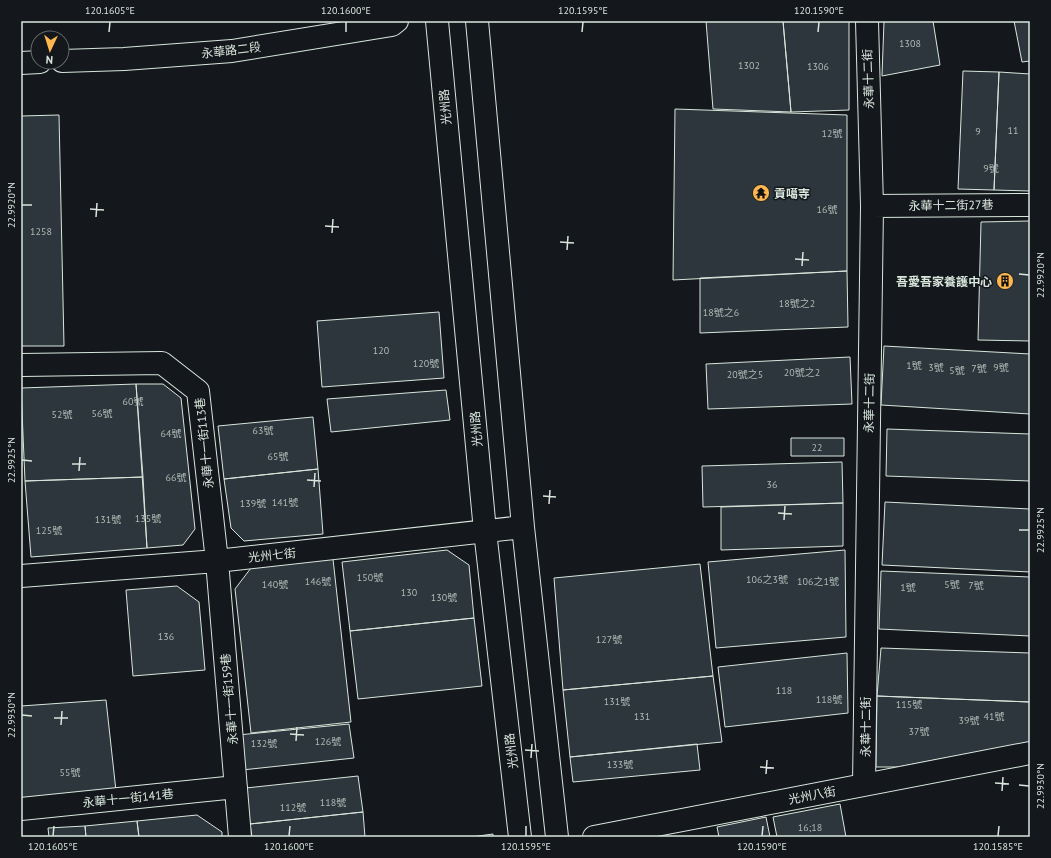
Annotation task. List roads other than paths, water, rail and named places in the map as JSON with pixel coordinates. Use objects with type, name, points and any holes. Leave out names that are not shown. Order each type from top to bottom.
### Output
[{"type":"street","name":"永華路二段","points":[[70,61],[124,59],[232,51],[392,25],[397,21]]},
{"type":"street","name":"光州路","points":[[437,21],[485,531],[520,837]]},
{"type":"street","points":[[478,21],[523,527],[557,837]]},
{"type":"street","name":"永華十二街","points":[[864,784],[872,206],[867,21]]},
{"type":"street","name":"永華十二街27巷","points":[[872,206],[1030,205]]},
{"type":"street","name":"永華十一街113巷","points":[[21,365],[162,363],[198,391],[217,562]]},
{"type":"street","name":"光州七街","points":[[21,576],[217,562],[523,527]]},
{"type":"street","name":"永華十一街159巷","points":[[217,562],[240,837]]},
{"type":"street","name":"光州八街","points":[[594,837],[1030,753]]},
{"type":"street","name":"永華十一街141巷","points":[[21,809],[236,787]]},
{"type":"place","name":"貢噶寺","points":[[761,193]]},
{"type":"place","name":"吾愛吾家養護中心","points":[[1005,281]]}]
